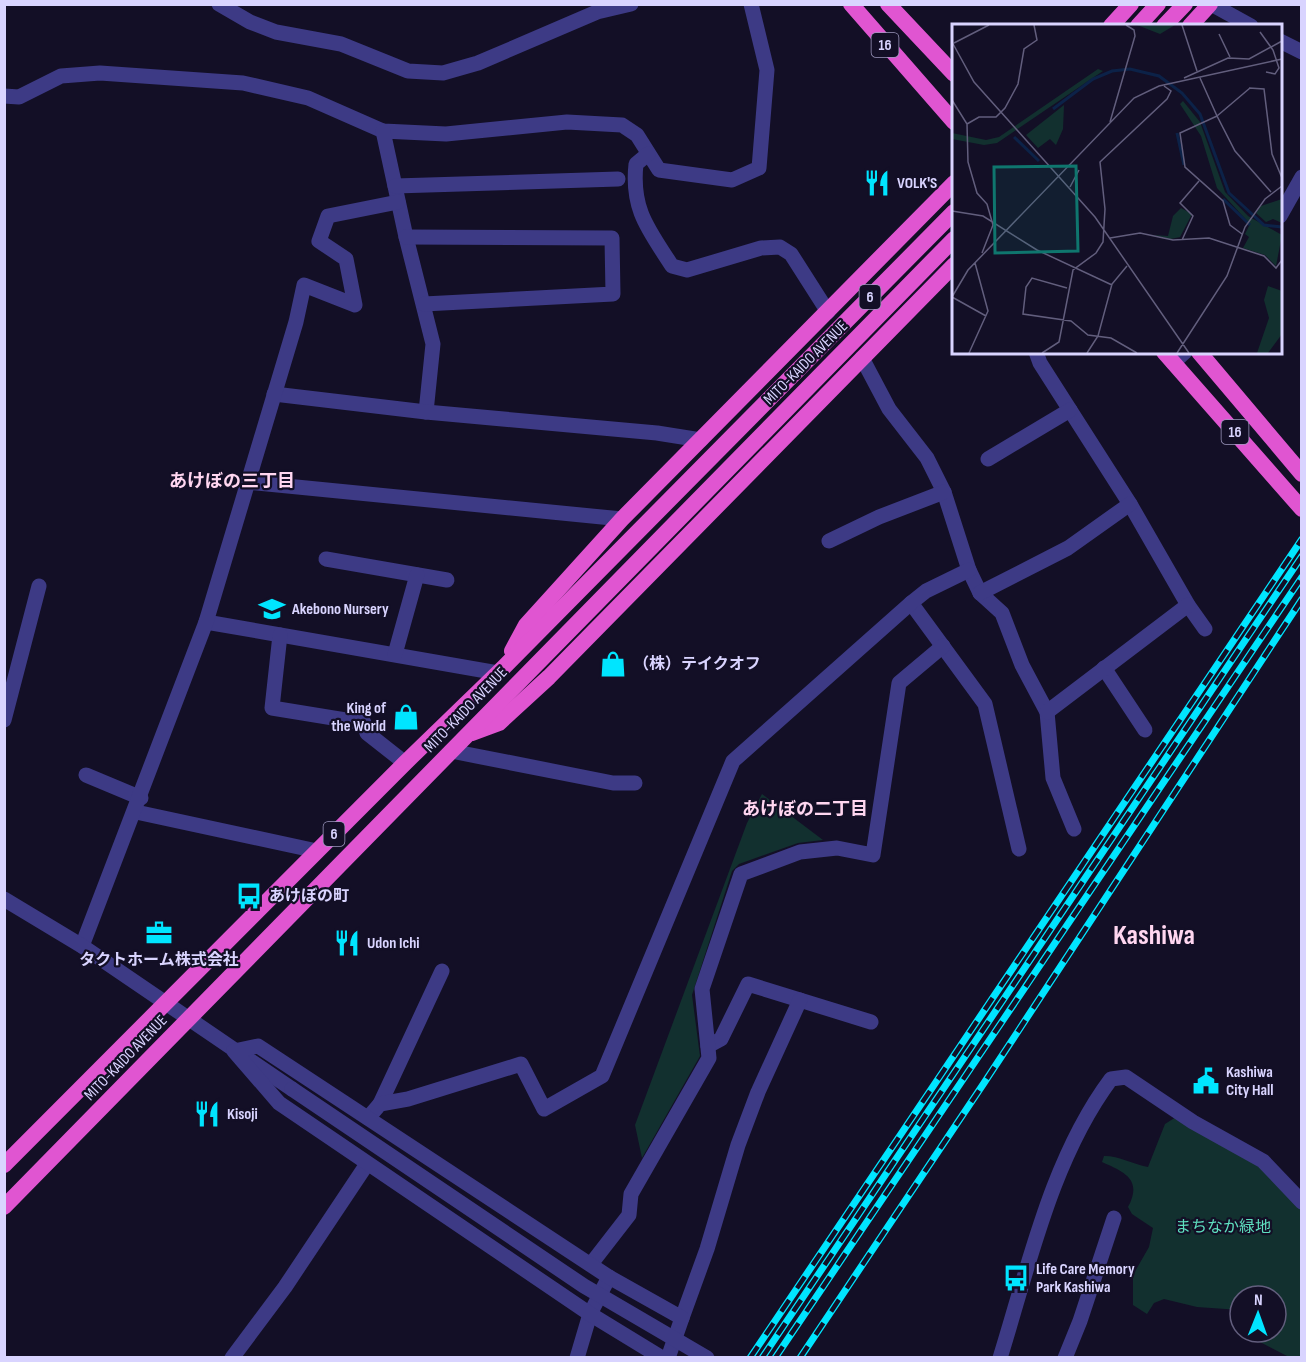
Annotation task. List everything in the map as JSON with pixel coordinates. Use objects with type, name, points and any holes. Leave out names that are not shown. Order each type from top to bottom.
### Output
[{"type":"highway","name":"16","points":[[851,4],[952,120]]},
{"type":"highway","name":"16","points":[[888,4],[952,72]]},
{"type":"highway","points":[[1113,24],[1131,4]]},
{"type":"highway","points":[[1140,24],[1158,4]]},
{"type":"highway","points":[[1166,24],[1185,4]]},
{"type":"highway","points":[[1192,24],[1211,4]]},
{"type":"highway","points":[[501,670],[526,625],[622,519],[952,185]]},
{"type":"highway","name":"MITO-KAIDO AVENUE","points":[[4,1165],[317,850],[501,670],[952,214]]},
{"type":"highway","name":"MITO-KAIDO AVENUE","points":[[4,1207],[952,241]]},
{"type":"highway","points":[[467,734],[499,723],[549,677],[952,267]]},
{"type":"highway","name":"16","points":[[1201,354],[1302,474]]},
{"type":"highway","name":"16","points":[[1174,356],[1298,505]]},
{"type":"street","points":[[219,4],[250,22],[276,32],[340,44],[408,71],[443,73],[478,63],[597,12],[631,4]]},
{"type":"street","points":[[4,96],[19,97],[61,76],[100,73],[243,83],[308,98],[384,131],[446,134],[567,122],[622,125],[636,135],[659,170],[732,180],[759,168],[767,70],[751,4]]},
{"type":"street","points":[[1211,4],[1247,24]]},
{"type":"street","points":[[1282,42],[1302,52]]},
{"type":"street","points":[[384,131],[405,237],[433,344],[426,412]]},
{"type":"street","points":[[648,154],[636,164],[634,179],[638,212],[672,267],[687,270],[761,248],[780,247],[791,254],[828,312]]},
{"type":"street","points":[[1282,214],[1302,177]]},
{"type":"street","points":[[395,186],[618,179]]},
{"type":"street","points":[[82,946],[207,622],[304,285],[355,305],[346,259],[319,241],[328,216],[398,202]]},
{"type":"street","points":[[405,237],[612,238],[613,294],[424,304]]},
{"type":"street","points":[[1037,354],[1130,504],[1188,605],[1205,629]]},
{"type":"street","points":[[862,358],[889,409],[927,458],[944,492],[969,570],[980,593],[1002,613],[1022,665],[1047,712],[1053,778],[1074,829]]},
{"type":"street","points":[[274,394],[426,412],[657,433],[701,440]]},
{"type":"street","points":[[988,459],[1071,410]]},
{"type":"street","points":[[248,482],[622,519]]},
{"type":"street","points":[[829,541],[879,517],[944,492]]},
{"type":"street","points":[[980,593],[1068,548],[1130,504]]},
{"type":"street","points":[[326,559],[447,580]]},
{"type":"street","points":[[380,1104],[408,1099],[521,1064],[544,1109],[602,1076],[733,761],[911,603],[926,591],[969,570]]},
{"type":"street","points":[[395,654],[417,575]]},
{"type":"street","points":[[4,720],[39,586]]},
{"type":"street","points":[[911,603],[985,704],[1019,849]]},
{"type":"street","points":[[1047,712],[1188,605]]},
{"type":"street","points":[[207,622],[501,670]]},
{"type":"street","points":[[280,634],[272,708],[364,723],[367,733],[405,763]]},
{"type":"street","points":[[591,1264],[629,1215],[632,1194],[709,1058],[702,989],[741,874],[800,852],[837,848],[873,855],[899,682],[943,646]]},
{"type":"street","points":[[1104,668],[1145,730]]},
{"type":"street","points":[[451,751],[613,783],[635,783]]},
{"type":"street","points":[[86,775],[138,805],[317,850]]},
{"type":"street","points":[[4,899],[82,946],[188,1020],[584,1286],[707,1358]]},
{"type":"street","points":[[368,1118],[380,1104],[442,971]]},
{"type":"street","points":[[708,1046],[721,1039],[748,984],[871,1022]]},
{"type":"street","points":[[668,1358],[707,1249],[738,1145],[758,1092],[800,1000]]},
{"type":"street","points":[[234,1051],[258,1046],[609,1277],[682,1318]]},
{"type":"street","points":[[234,1051],[279,1103],[590,1314],[662,1358]]},
{"type":"street","points":[[1000,1358],[1053,1187],[1099,1095],[1111,1079],[1126,1077],[1193,1122],[1263,1161],[1302,1202]]},
{"type":"street","points":[[232,1358],[285,1287],[367,1164]]},
{"type":"street","points":[[1065,1358],[1080,1321],[1114,1218]]},
{"type":"street","points":[[577,1358],[590,1314],[609,1277]]},
{"type":"green space","points":[[762,794],[823,840],[798,843],[739,864],[732,871],[692,995],[700,1056],[642,1158],[635,1125],[747,823]]},
{"type":"green space","name":"まちなか緑地","points":[[1176,1117],[1274,1176],[1302,1209],[1301,1357],[1289,1357],[1264,1344],[1288,1344],[1288,1284],[1228,1284],[1228,1309],[1197,1307],[1164,1299],[1154,1303],[1147,1314],[1133,1305],[1133,1275],[1149,1247],[1153,1228],[1132,1214],[1128,1207],[1133,1190],[1129,1178],[1102,1162],[1104,1156],[1110,1156],[1148,1167],[1165,1124]]},
{"type":"railway","points":[[750,1358],[1302,539]]},
{"type":"railway","points":[[762,1358],[1302,556]]},
{"type":"railway","points":[[775,1358],[1302,577]]},
{"type":"railway","points":[[800,1358],[1302,599]]},
{"type":"place","name":"VOLK'S","points":[[877,183]]},
{"type":"place","name":"Akebono Nursery","points":[[272,609]]},
{"type":"place","name":"（株）テイクオフ","points":[[613,664]]},
{"type":"place","name":"King of the World","points":[[406,717]]},
{"type":"place","name":"あけぼの町","points":[[249,896]]},
{"type":"place","name":"タクトホーム株式会社","points":[[159,933]]},
{"type":"place","name":"Udon Ichi","points":[[347,943]]},
{"type":"place","name":"Kashiwa City Hall","points":[[1206,1081]]},
{"type":"place","name":"Kisoji","points":[[207,1114]]},
{"type":"place","name":"Life Care Memory Park Kashiwa","points":[[1016,1278]]},
{"type":"district","name":"あけぼの三丁目","points":[[232,481]]},
{"type":"district","name":"あけぼの二丁目","points":[[805,809]]},
{"type":"district","name":"Kashiwa","points":[[1154,935]]}]
